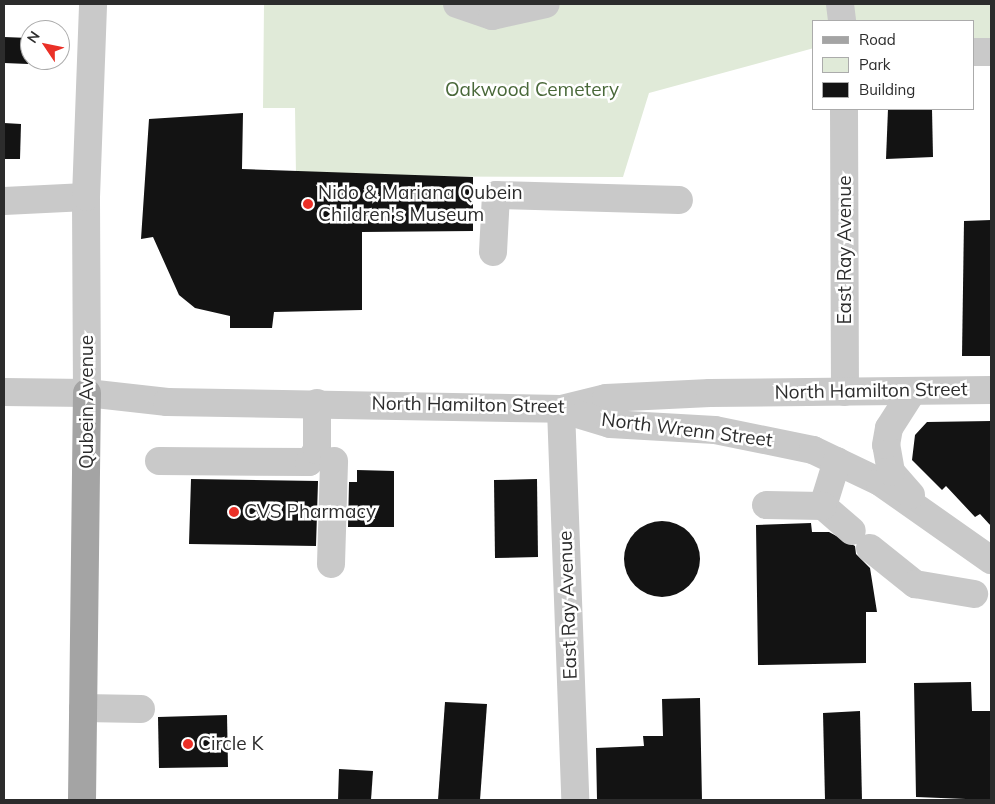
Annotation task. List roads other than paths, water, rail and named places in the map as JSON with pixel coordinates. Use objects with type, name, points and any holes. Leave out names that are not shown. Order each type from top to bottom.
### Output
[{"type":"main road","name":"Qubein Avenue","points":[[82,800],[87,393]]},
{"type":"street","name":"Qubein Avenue","points":[[87,393],[86,197],[93,4]]},
{"type":"street","points":[[457,4],[492,16],[546,4]]},
{"type":"street","points":[[840,4],[842,20]]},
{"type":"street","points":[[975,52],[991,52]]},
{"type":"street","name":"East Ray Avenue","points":[[844,110],[845,392]]},
{"type":"street","points":[[493,252],[496,196],[678,200]]},
{"type":"street","points":[[4,201],[86,197]]},
{"type":"street","name":"North Hamilton Street","points":[[4,392],[87,393],[167,402],[317,403],[561,410],[606,398],[991,390]]},
{"type":"street","points":[[912,392],[889,428],[887,460],[926,513]]},
{"type":"street","points":[[160,461],[309,462],[316,450],[317,403]]},
{"type":"street","name":"East Ray Avenue","points":[[561,410],[575,800]]},
{"type":"street","name":"North Wrenn Street","points":[[561,410],[610,424],[715,430],[774,439],[837,461],[880,482],[991,560]]},
{"type":"street","points":[[331,564],[334,461]]},
{"type":"street","points":[[823,506],[837,461]]},
{"type":"street","points":[[766,505],[823,506],[915,584],[974,594]]},
{"type":"street","points":[[83,708],[141,709]]},
{"type":"place","name":"Nido & Mariana Qubein Children's Museum","points":[[308,204]]},
{"type":"place","name":"CVS Pharmacy","points":[[234,512]]},
{"type":"place","name":"Circle K","points":[[188,744]]},
{"type":"park label","name":"Oakwood Cemetery","points":[[532,90]]}]
